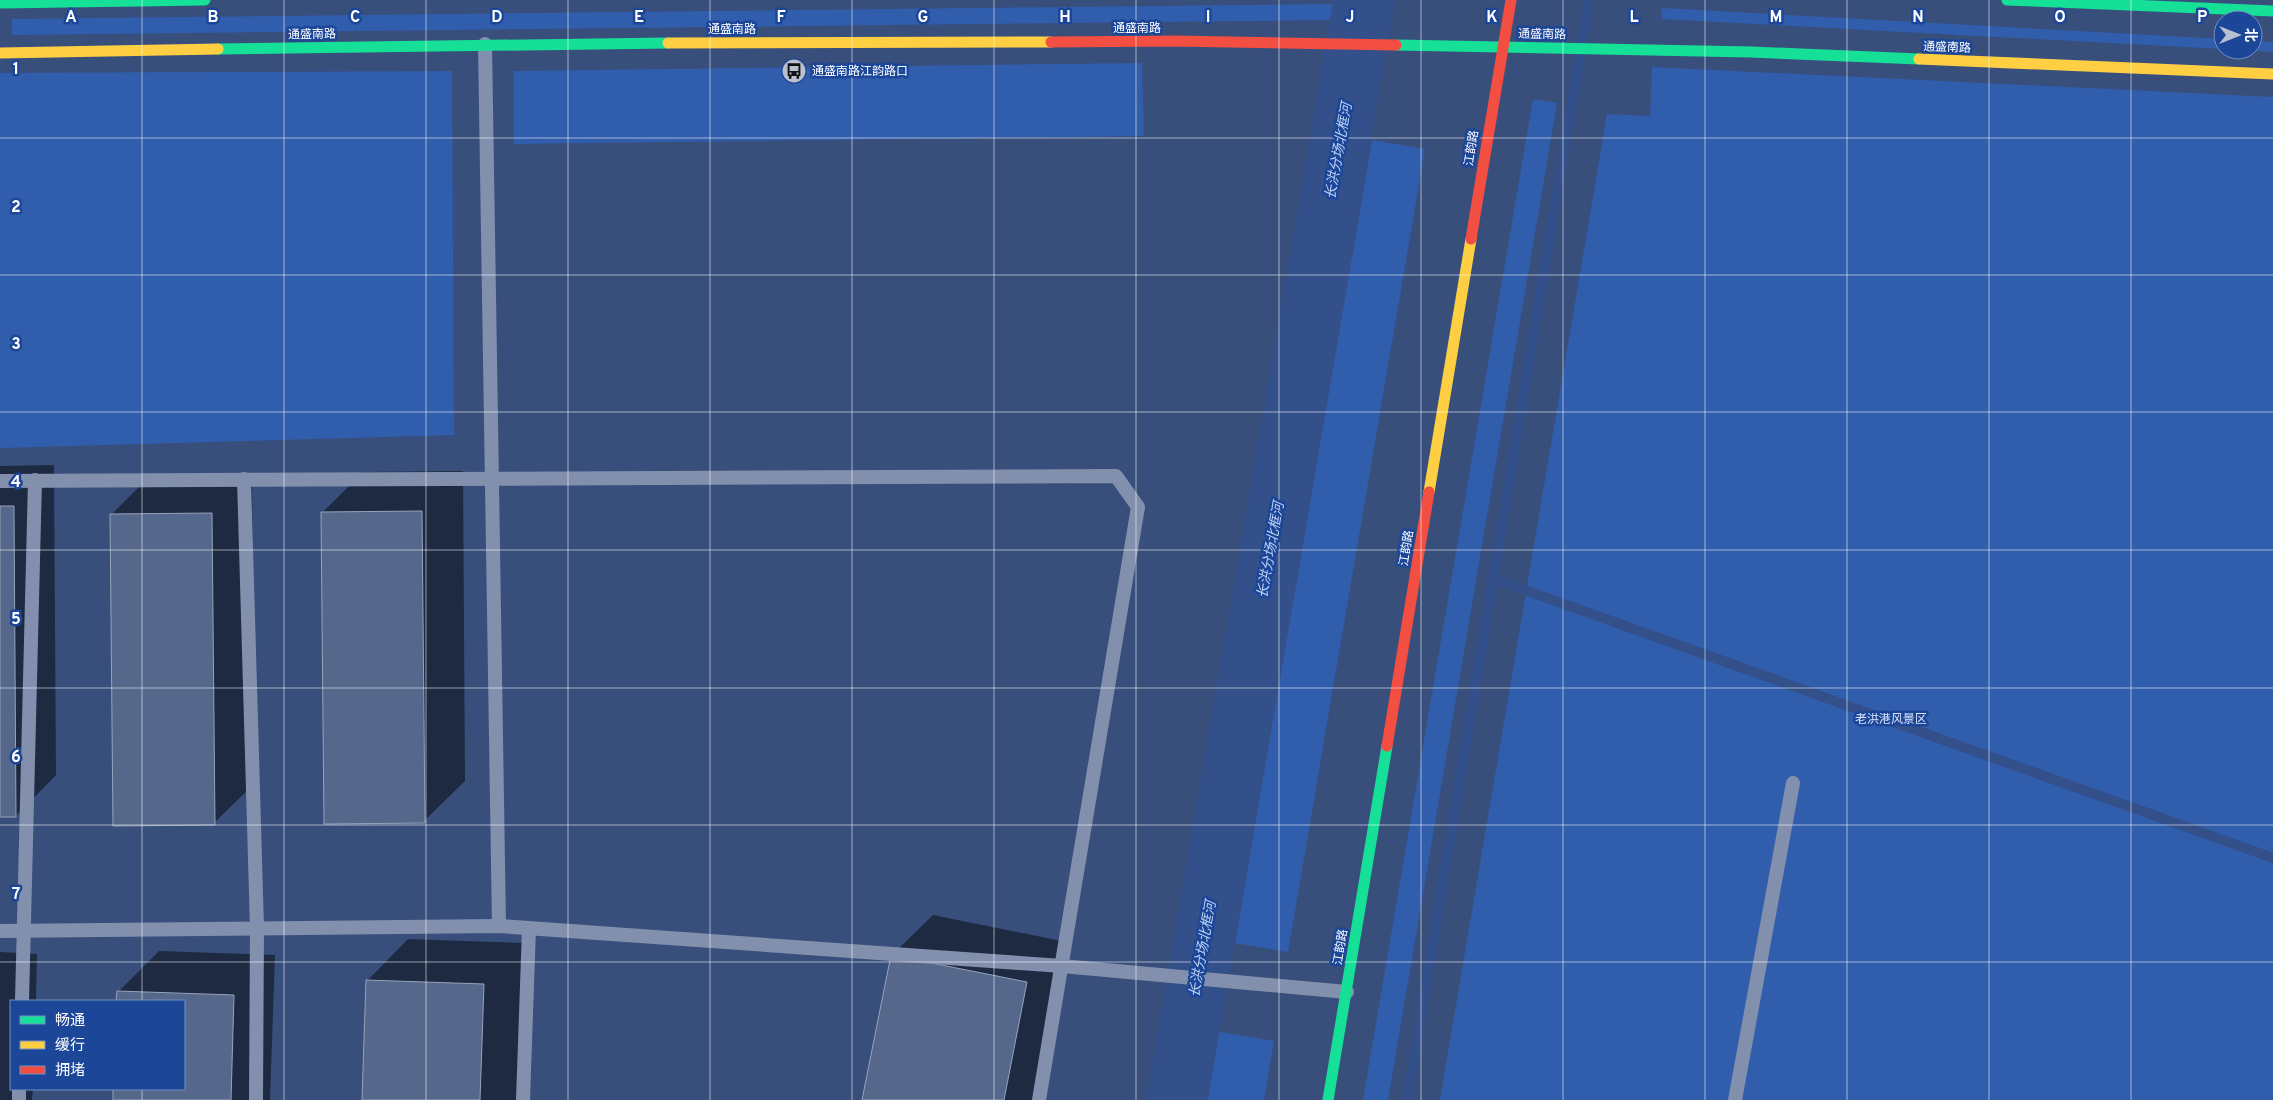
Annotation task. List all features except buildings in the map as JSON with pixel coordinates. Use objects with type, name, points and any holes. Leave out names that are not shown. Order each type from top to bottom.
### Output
[{"type":"main road","points":[[0,3],[205,0]]},
{"type":"main road","name":"江韵路","points":[[1328,1100],[1511,0]]},
{"type":"main road","points":[[2007,0],[2273,11]]},
{"type":"main road","name":"通盛南路","points":[[0,53],[485,44],[1294,43],[1751,52],[2273,74]]},
{"type":"lane","points":[[485,44],[499,926]]},
{"type":"lane","points":[[0,480],[1116,476],[1138,507],[1039,1100]]},
{"type":"lane","points":[[244,479],[257,928],[256,1100]]},
{"type":"lane","points":[[22,1000],[35,480]]},
{"type":"lane","points":[[1735,1100],[1793,783]]},
{"type":"lane","points":[[0,931],[499,926],[1062,966],[1347,992]]},
{"type":"lane","points":[[523,1100],[529,928]]},
{"type":"green space","points":[[1334,4],[1334,20],[12,35],[12,19]]},
{"type":"green space","points":[[1662,8],[2213,38],[2213,48],[1661,19]]},
{"type":"green space","points":[[2263,42],[2273,42],[2273,52],[2263,51]]},
{"type":"green space","points":[[1142,63],[1144,136],[514,144],[514,71]]},
{"type":"green space","name":"老洪港风景区","points":[[1652,67],[2273,97],[2273,1100],[1440,1100],[1607,114],[1650,116]]},
{"type":"green space","points":[[452,71],[454,435],[0,448],[0,73]]},
{"type":"green space","points":[[1533,99],[1557,103],[1388,1100],[1363,1100]]},
{"type":"green space","points":[[1372,140],[1425,149],[1288,952],[1235,943]]},
{"type":"green space","points":[[1214,1031],[1274,1041],[1264,1100],[1203,1100]]},
{"type":"waterway","name":"长洪分场北框河","points":[[1177,1100],[1364,0]]},
{"type":"waterway","points":[[1407,1100],[1589,0]]},
{"type":"waterway","points":[[1494,579],[2273,858]]},
{"type":"traffic: fast","points":[[0,3],[205,0]]},
{"type":"traffic: fast","points":[[2007,0],[2273,11]]},
{"type":"traffic: fast","points":[[218,49],[668,43]]},
{"type":"traffic: fast","points":[[1396,45],[1751,52],[1919,59]]},
{"type":"traffic: fast","points":[[1328,1100],[1387,746]]},
{"type":"traffic: slow","points":[[668,43],[1051,42]]},
{"type":"traffic: slow","points":[[0,53],[218,49]]},
{"type":"traffic: slow","points":[[1919,59],[2273,74]]},
{"type":"traffic: slow","points":[[1429,492],[1471,239]]},
{"type":"traffic: jam","points":[[1471,239],[1511,0]]},
{"type":"traffic: jam","points":[[1051,42],[1174,41],[1396,45]]},
{"type":"traffic: jam","points":[[1387,746],[1429,492]]},
{"type":"place","name":"通盛南路江韵路口","points":[[794,71]]}]
